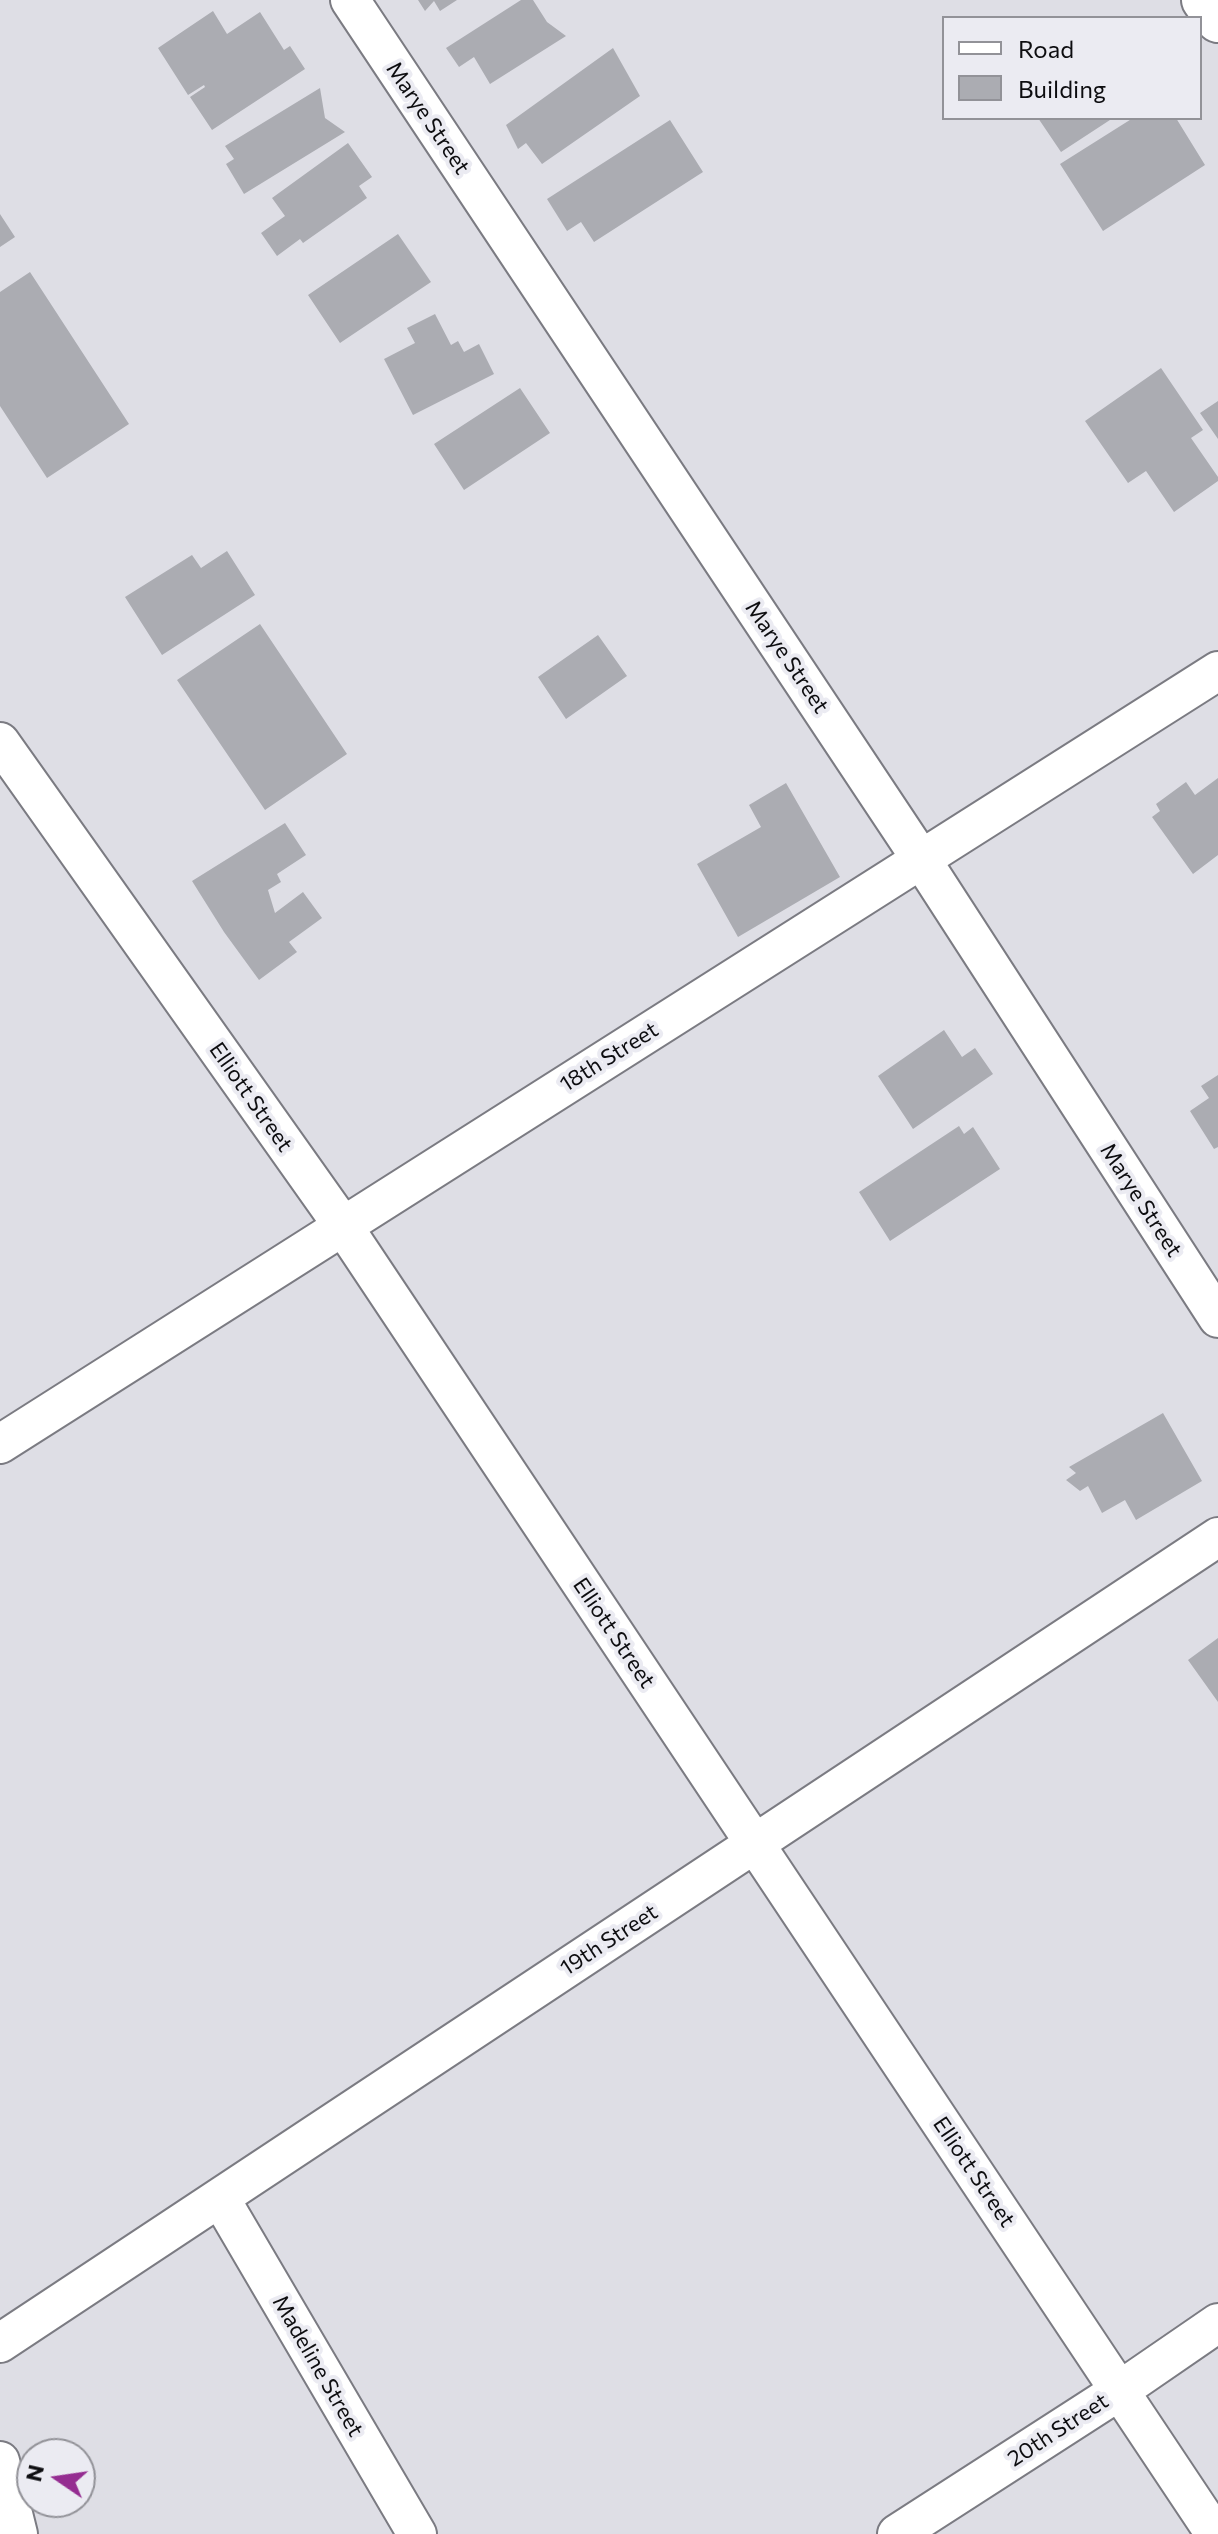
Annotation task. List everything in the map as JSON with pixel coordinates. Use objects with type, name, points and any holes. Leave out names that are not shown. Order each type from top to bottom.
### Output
[{"type":"main road","points":[[1204,0],[1218,20]]},
{"type":"street","name":"Marye Street","points":[[350,0],[921,859],[1218,1318]]},
{"type":"street","name":"18th Street","points":[[0,1444],[1218,671]]},
{"type":"street","name":"Elliott Street","points":[[0,742],[343,1226],[1215,2534]]},
{"type":"street","name":"19th Street","points":[[0,2343],[1218,1537]]},
{"type":"street","name":"Madeline Street","points":[[220,2198],[417,2534]]},
{"type":"street","name":"20th Street","points":[[897,2534],[1119,2391],[1218,2323]]},
{"type":"street","points":[[0,2461],[18,2534]]},
{"type":"building","points":[[418,0],[457,0],[440,11],[434,1],[425,11]]},
{"type":"building","points":[[521,0],[533,0],[547,22],[566,36],[490,84],[474,57],[459,67],[446,48]]},
{"type":"building","points":[[213,11],[227,34],[260,12],[284,50],[290,46],[305,69],[212,130],[190,97],[204,85],[188,95],[158,48]]},
{"type":"building","points":[[613,48],[640,96],[542,164],[526,143],[518,149],[506,125]]},
{"type":"building","points":[[320,88],[325,118],[345,132],[244,194],[226,164],[234,159],[225,146]]},
{"type":"building","points":[[670,120],[703,172],[594,242],[581,222],[567,231],[547,199]]},
{"type":"building","points":[[1039,120],[1110,120],[1061,152]]},
{"type":"building","points":[[1130,120],[1177,120],[1205,165],[1103,231],[1060,164]]},
{"type":"building","points":[[348,143],[372,177],[359,186],[367,198],[303,243],[300,239],[277,256],[261,233],[285,216],[272,198]]},
{"type":"building","points":[[0,214],[15,237],[0,247]]},
{"type":"building","points":[[398,234],[431,282],[340,343],[308,295]]},
{"type":"building","points":[[30,272],[129,424],[47,478],[0,406],[0,292]]},
{"type":"building","points":[[435,314],[451,345],[458,341],[464,352],[479,344],[494,374],[413,415],[384,359],[415,343],[407,328]]},
{"type":"building","points":[[1161,368],[1203,430],[1191,438],[1218,477],[1218,481],[1174,512],[1146,471],[1128,483],[1085,421]]},
{"type":"building","points":[[520,388],[550,433],[464,490],[434,444]]},
{"type":"building","points":[[1218,401],[1218,439],[1200,413]]},
{"type":"building","points":[[227,551],[255,595],[162,655],[125,597],[192,555],[201,568]]},
{"type":"building","points":[[260,624],[347,754],[265,810],[177,680]]},
{"type":"building","points":[[598,635],[627,676],[566,719],[538,677]]},
{"type":"building","points":[[1218,778],[1218,855],[1193,874],[1152,817],[1160,811],[1156,804],[1186,782],[1195,795]]},
{"type":"building","points":[[786,783],[840,877],[738,937],[697,864],[761,827],[749,805]]},
{"type":"building","points":[[285,823],[306,855],[277,874],[281,882],[268,890],[275,913],[303,892],[322,918],[289,942],[297,952],[259,980],[192,881]]},
{"type":"building","points":[[944,1030],[962,1057],[975,1048],[993,1074],[913,1129],[878,1076]]},
{"type":"building","points":[[1218,1075],[1218,1147],[1214,1149],[1190,1111],[1209,1098],[1201,1086]]},
{"type":"building","points":[[959,1126],[964,1134],[973,1127],[1000,1169],[890,1241],[859,1192]]},
{"type":"building","points":[[1163,1413],[1202,1481],[1136,1520],[1125,1500],[1102,1513],[1088,1486],[1080,1491],[1066,1480],[1076,1473],[1069,1467]]},
{"type":"building","points":[[1218,1638],[1218,1702],[1188,1660]]}]
